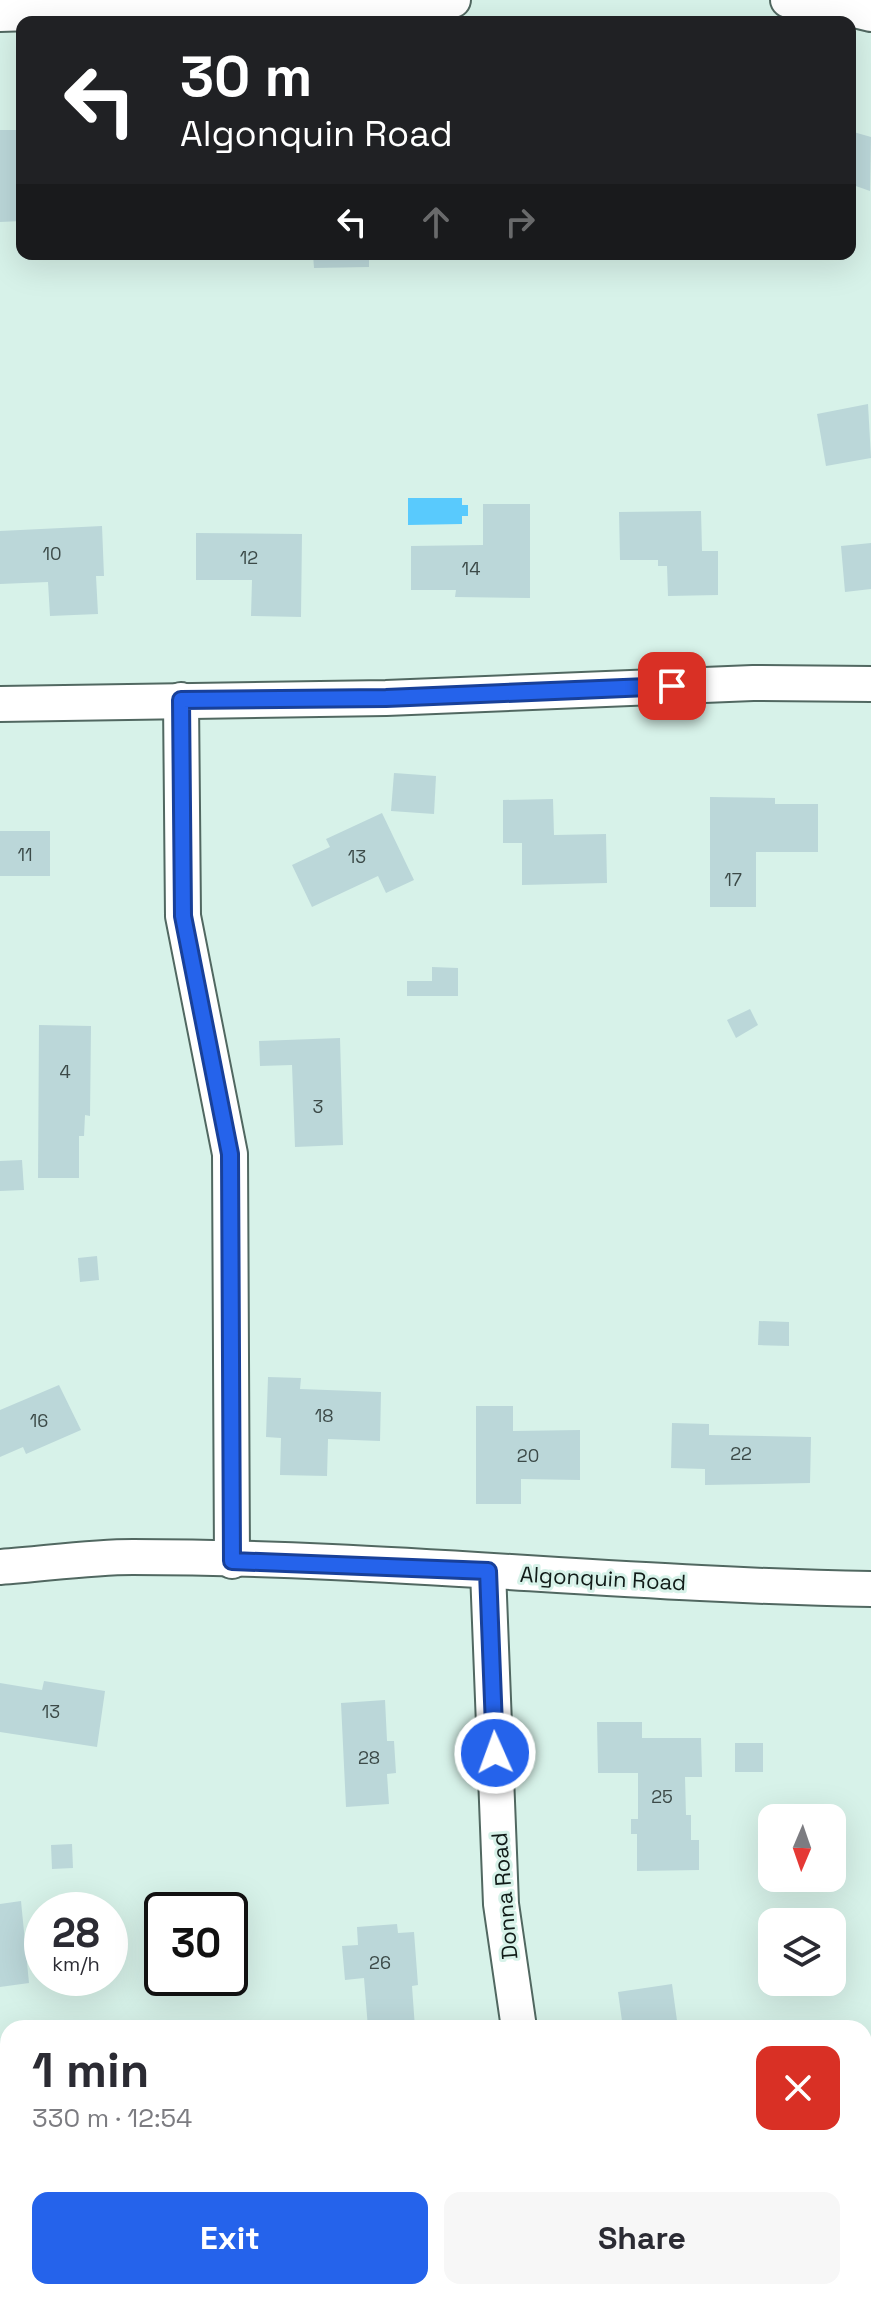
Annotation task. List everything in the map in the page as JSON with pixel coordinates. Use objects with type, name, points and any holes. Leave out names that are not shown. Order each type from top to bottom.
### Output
[{"type":"street","points":[[0,14],[453,0]]},
{"type":"street","points":[[788,0],[830,4],[871,14]]},
{"type":"street","points":[[0,704],[386,698],[753,683],[871,684]]},
{"type":"street","points":[[181,700],[183,916],[230,1154],[232,1561]]},
{"type":"street","name":"Algonquin Road","points":[[0,1567],[131,1557],[488,1571],[764,1587],[871,1589]]},
{"type":"street","name":"Donna Road","points":[[488,1571],[501,1904],[518,2020]]},
{"type":"water","points":[[408,498],[462,498],[462,505],[468,505],[468,516],[462,516],[462,524],[408,525]]},
{"type":"building","points":[[0,130],[16,130],[16,221],[0,222]]},
{"type":"building","points":[[856,133],[871,137],[870,191],[856,186]]},
{"type":"building","points":[[313,260],[369,260],[369,267],[314,268]]},
{"type":"building","points":[[868,404],[871,458],[826,466],[817,414]]},
{"type":"building","points":[[483,504],[530,504],[530,598],[455,597],[456,590],[411,590],[411,546],[483,545]]},
{"type":"building","points":[[701,511],[702,551],[718,551],[718,595],[668,596],[667,566],[658,566],[658,560],[620,560],[619,512]]},
{"type":"building","points":[[102,526],[104,576],[96,576],[98,614],[50,616],[48,582],[0,584],[0,531]]},
{"type":"building","points":[[196,533],[302,534],[301,617],[251,616],[252,580],[196,580]]},
{"type":"building","points":[[871,543],[871,589],[845,592],[841,546]]},
{"type":"building","points":[[394,773],[436,776],[434,814],[391,811]]},
{"type":"building","points":[[710,797],[775,798],[775,804],[818,804],[818,852],[756,852],[756,907],[710,907]]},
{"type":"building","points":[[553,799],[554,835],[606,834],[607,883],[522,885],[522,843],[503,843],[503,800]]},
{"type":"building","points":[[382,813],[414,880],[386,893],[378,876],[312,907],[292,865],[330,847],[326,839]]},
{"type":"building","points":[[0,831],[50,831],[50,876],[0,876]]},
{"type":"building","points":[[432,967],[458,968],[458,996],[407,996],[407,981],[432,981]]},
{"type":"building","points":[[750,1009],[758,1025],[736,1038],[727,1020]]},
{"type":"building","points":[[39,1025],[91,1026],[90,1116],[85,1115],[84,1136],[79,1136],[79,1178],[38,1178]]},
{"type":"building","points":[[340,1038],[343,1145],[295,1147],[292,1065],[260,1066],[259,1041]]},
{"type":"building","points":[[22,1160],[24,1190],[0,1191],[0,1161]]},
{"type":"building","points":[[97,1256],[99,1280],[80,1282],[78,1258]]},
{"type":"building","points":[[759,1321],[789,1322],[789,1346],[758,1345]]},
{"type":"building","points":[[268,1377],[301,1378],[300,1389],[381,1392],[380,1441],[328,1439],[327,1476],[280,1475],[281,1438],[266,1437]]},
{"type":"building","points":[[59,1385],[81,1430],[26,1454],[23,1447],[0,1457],[0,1410]]},
{"type":"building","points":[[476,1406],[513,1406],[513,1431],[580,1430],[580,1480],[521,1479],[521,1504],[476,1504]]},
{"type":"building","points":[[672,1423],[709,1424],[709,1435],[811,1437],[810,1483],[705,1485],[705,1469],[671,1468]]},
{"type":"building","points":[[44,1681],[105,1691],[97,1747],[0,1732],[0,1683],[42,1690]]},
{"type":"building","points":[[385,1700],[387,1741],[394,1741],[396,1773],[387,1774],[389,1804],[346,1807],[341,1703]]},
{"type":"building","points":[[597,1722],[642,1722],[642,1738],[701,1738],[702,1777],[685,1777],[686,1815],[691,1815],[691,1840],[699,1840],[699,1870],[637,1871],[637,1834],[631,1834],[631,1819],[638,1819],[638,1773],[598,1773]]},
{"type":"building","points":[[735,1743],[763,1743],[763,1772],[735,1772]]},
{"type":"building","points":[[72,1844],[73,1868],[52,1869],[51,1845]]},
{"type":"building","points":[[21,1901],[24,1984],[0,1987],[0,1904]]},
{"type":"building","points":[[397,1924],[398,1933],[414,1932],[418,1985],[412,1986],[414,2020],[367,2020],[364,1978],[345,1980],[342,1946],[358,1945],[357,1927]]},
{"type":"building","points":[[672,1984],[677,2020],[622,2020],[618,1992]]},
{"type":"route","points":[[495,1753],[488,1571],[232,1561],[230,1154],[183,916],[181,700],[386,698],[672,686]]}]
